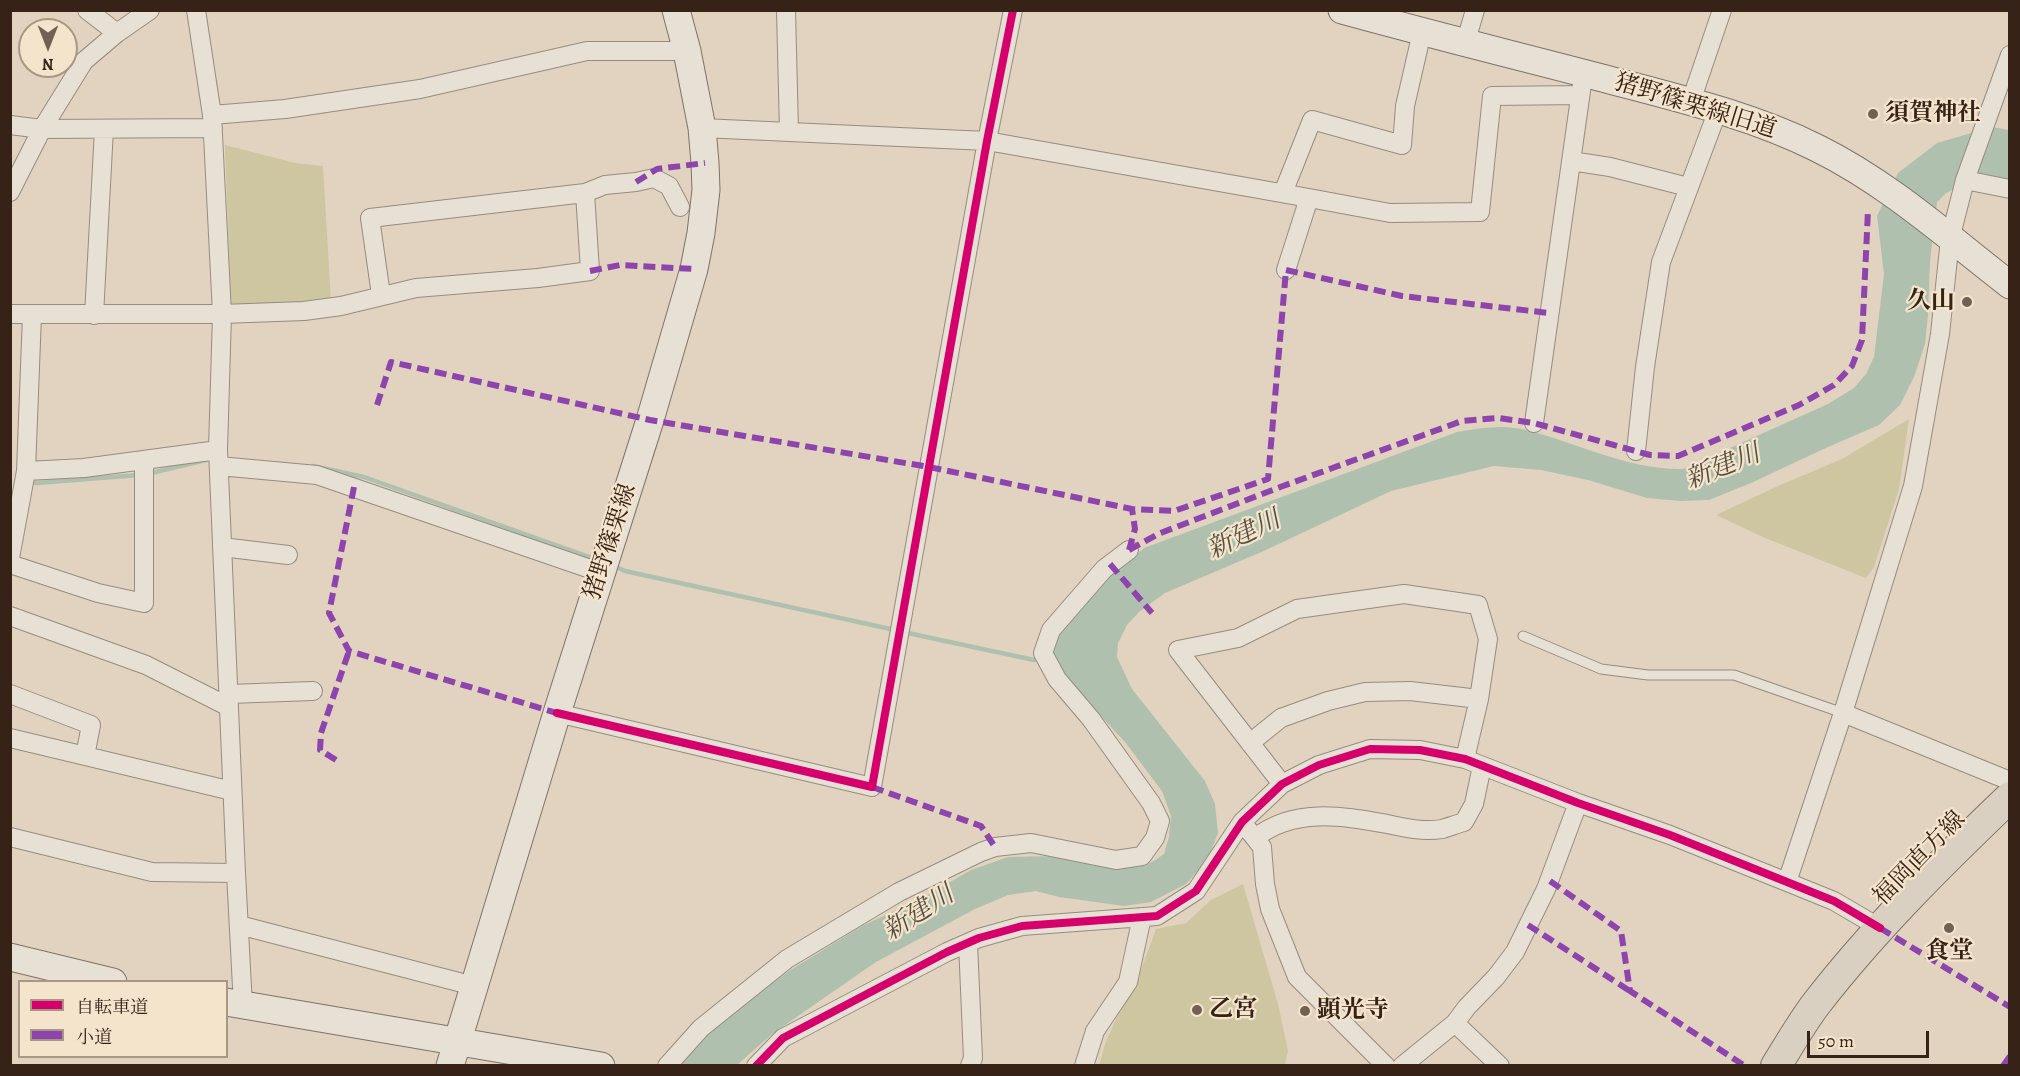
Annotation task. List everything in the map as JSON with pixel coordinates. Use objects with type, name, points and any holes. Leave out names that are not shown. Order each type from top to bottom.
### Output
[{"type":"main road","name":"福岡直方線","points":[[1776,1065],[1815,1005],[1880,928],[1957,847],[2010,796]]},
{"type":"street","points":[[87,10],[117,33]]},
{"type":"street","points":[[10,192],[42,129],[84,61],[117,33],[150,10]]},
{"type":"street","points":[[196,10],[213,122],[222,314],[219,458],[239,925],[235,1004],[454,1053],[601,1065]]},
{"type":"street","name":"猪野篠栗線","points":[[454,1053],[557,713],[650,420],[694,269],[706,190],[702,128],[687,51],[676,10]]},
{"type":"street","points":[[786,10],[789,132]]},
{"type":"street","points":[[557,713],[872,787],[987,141],[1014,10]]},
{"type":"street","name":"猪野篠栗線旧道","points":[[1342,10],[1465,44],[1582,84],[1691,101],[1767,126],[1818,148],[1877,183],[2010,285]]},
{"type":"street","points":[[1465,44],[1475,10]]},
{"type":"street","points":[[1691,101],[1722,10]]},
{"type":"street","points":[[1283,193],[1312,120],[1402,145],[1404,106],[1422,33]]},
{"type":"street","points":[[10,125],[42,129],[104,129],[213,122],[420,89],[587,51],[687,51]]},
{"type":"street","points":[[1788,882],[1913,486],[1940,334],[1950,239],[1965,180],[2010,55]]},
{"type":"street","points":[[702,128],[987,141],[1390,213],[1480,212],[1492,96],[1582,84],[1534,423]]},
{"type":"street","points":[[1636,451],[1660,262],[1718,110]]},
{"type":"street","points":[[94,315],[104,129]]},
{"type":"street","points":[[1571,161],[1610,167],[1689,187]]},
{"type":"street","points":[[381,295],[370,218],[585,193],[605,185],[654,178],[669,186],[680,207]]},
{"type":"street","points":[[1965,180],[2010,189]]},
{"type":"street","points":[[10,314],[222,314],[304,310],[340,306],[416,288],[590,272],[585,193]]},
{"type":"street","points":[[1286,270],[1309,198]]},
{"type":"street","points":[[32,315],[26,471],[11,553],[98,593],[144,603],[144,461]]},
{"type":"street","points":[[26,471],[84,468],[144,461],[219,458],[317,475],[602,573]]},
{"type":"street","points":[[222,547],[288,555]]},
{"type":"street","points":[[667,1065],[700,1028],[787,959],[899,892],[981,852],[995,847],[1031,843],[1116,860],[1142,856],[1155,838],[1160,820],[1151,803],[1090,719],[1057,679],[1043,653],[1051,630],[1104,569],[1129,550]]},
{"type":"street","points":[[1282,784],[1178,650],[1238,639],[1297,609],[1404,594],[1478,604],[1488,639],[1479,699],[1465,759]]},
{"type":"street","points":[[10,616],[146,665],[229,700],[314,691]]},
{"type":"street","points":[[1250,743],[1281,718],[1328,701],[1365,692],[1410,691],[1479,699]]},
{"type":"street","points":[[10,694],[91,724],[85,756]]},
{"type":"street","points":[[1843,713],[2010,781]]},
{"type":"street","points":[[10,738],[232,791]]},
{"type":"street","points":[[756,1065],[783,1038],[979,938],[1022,926],[1157,916],[1196,891],[1242,822],[1282,784],[1318,765],[1370,749],[1420,750],[1465,759],[1578,803],[1670,835],[1788,882],[1834,901],[1880,928]]},
{"type":"street","points":[[1255,837],[1266,829],[1291,819],[1319,815],[1361,819],[1412,829],[1441,829],[1464,822],[1474,804],[1482,766]]},
{"type":"street","points":[[1402,1065],[1455,1023],[1467,1007],[1496,978],[1515,952],[1546,889],[1578,803]]},
{"type":"street","points":[[1242,822],[1262,847],[1270,909],[1297,977],[1386,1065]]},
{"type":"street","points":[[10,837],[152,872],[236,873]]},
{"type":"street","points":[[1084,1065],[1095,1031],[1128,982],[1142,917]]},
{"type":"street","points":[[239,925],[474,986]]},
{"type":"street","points":[[968,943],[973,1058],[970,1065]]},
{"type":"street","points":[[10,957],[109,980]]},
{"type":"street","points":[[1455,1023],[1500,1065]]},
{"type":"lane","points":[[1523,636],[1601,669],[1648,675],[1734,675],[1843,713]]},
{"type":"shaded area","points":[[225,145],[295,163],[323,166],[331,302],[231,309]]},
{"type":"shaded area","points":[[1909,419],[1899,489],[1874,567],[1866,578],[1763,537],[1716,515],[1842,459]]},
{"type":"shaded area","points":[[1243,884],[1278,1004],[1288,1051],[1285,1065],[1099,1066],[1105,1044],[1117,1017],[1135,987],[1156,929],[1186,923],[1211,900]]},
{"type":"water","name":"新建川","points":[[1992,127],[2009,130],[2009,181],[1983,175],[1946,193],[1937,202],[1930,261],[1925,344],[1914,377],[1900,405],[1879,425],[1709,500],[1681,501],[1647,498],[1588,480],[1541,470],[1494,466],[1391,491],[1266,550],[1165,593],[1139,612],[1127,625],[1118,643],[1117,657],[1132,689],[1205,781],[1215,804],[1218,833],[1208,859],[1186,884],[1151,902],[1124,906],[1059,897],[1036,891],[1008,895],[975,909],[876,962],[772,1034],[737,1065],[679,1066],[692,1047],[733,1012],[789,971],[862,926],[922,898],[971,870],[1008,857],[1054,856],[1092,865],[1138,867],[1164,854],[1169,837],[1171,816],[1162,791],[1125,742],[1057,669],[1051,654],[1057,636],[1105,580],[1144,548],[1457,432],[1492,427],[1517,428],[1623,461],[1683,469],[1828,404],[1854,388],[1866,374],[1874,357],[1884,274],[1877,216],[1898,173],[1937,143]]},
{"type":"waterway","points":[[147,474],[206,460]]},
{"type":"waterway","points":[[313,466],[364,477],[598,560]]},
{"type":"waterway","points":[[28,482],[139,475]]},
{"type":"waterway","points":[[614,566],[625,571],[895,630]]},
{"type":"waterway","points":[[903,632],[1034,660],[1042,658]]},
{"type":"marked path","points":[[636,182],[657,169],[705,163]]},
{"type":"marked path","points":[[1129,550],[1158,534],[1462,421],[1498,418],[1534,423],[1650,455],[1678,456],[1799,405],[1834,385],[1852,366],[1862,340],[1868,210]]},
{"type":"marked path","points":[[590,271],[620,265],[694,269]]},
{"type":"marked path","points":[[377,405],[391,362],[650,420],[929,467],[1132,509],[1174,511],[1268,479],[1286,270],[1402,296],[1549,313]]},
{"type":"marked path","points":[[354,487],[329,613],[349,651],[557,713]]},
{"type":"marked path","points":[[1129,550],[1135,529],[1132,509]]},
{"type":"marked path","points":[[1110,564],[1152,613]]},
{"type":"marked path","points":[[336,760],[320,750],[321,733],[349,651]]},
{"type":"marked path","points":[[872,787],[981,826],[995,847]]},
{"type":"marked path","points":[[1550,881],[1621,931],[1630,991],[1745,1066]]},
{"type":"marked path","points":[[1528,925],[1630,991]]},
{"type":"marked path","points":[[1880,928],[2010,1007]]},
{"type":"marked path","points":[[2003,1066],[2010,1056]]},
{"type":"cycle path","points":[[557,713],[872,787],[987,141],[1013,10]]},
{"type":"cycle path","points":[[756,1066],[783,1038],[947,952],[979,938],[1022,926],[1157,916],[1196,891],[1242,822],[1282,784],[1319,765],[1370,749],[1420,750],[1465,759],[1578,803],[1670,835],[1834,901],[1880,928]]},
{"type":"place","name":"須賀神社","points":[[1873,114]]},
{"type":"place","name":"久山","points":[[1967,302]]},
{"type":"place","name":"食堂","points":[[1949,928]]},
{"type":"place","name":"乙宮","points":[[1197,1010]]},
{"type":"place","name":"顕光寺","points":[[1305,1011]]}]
